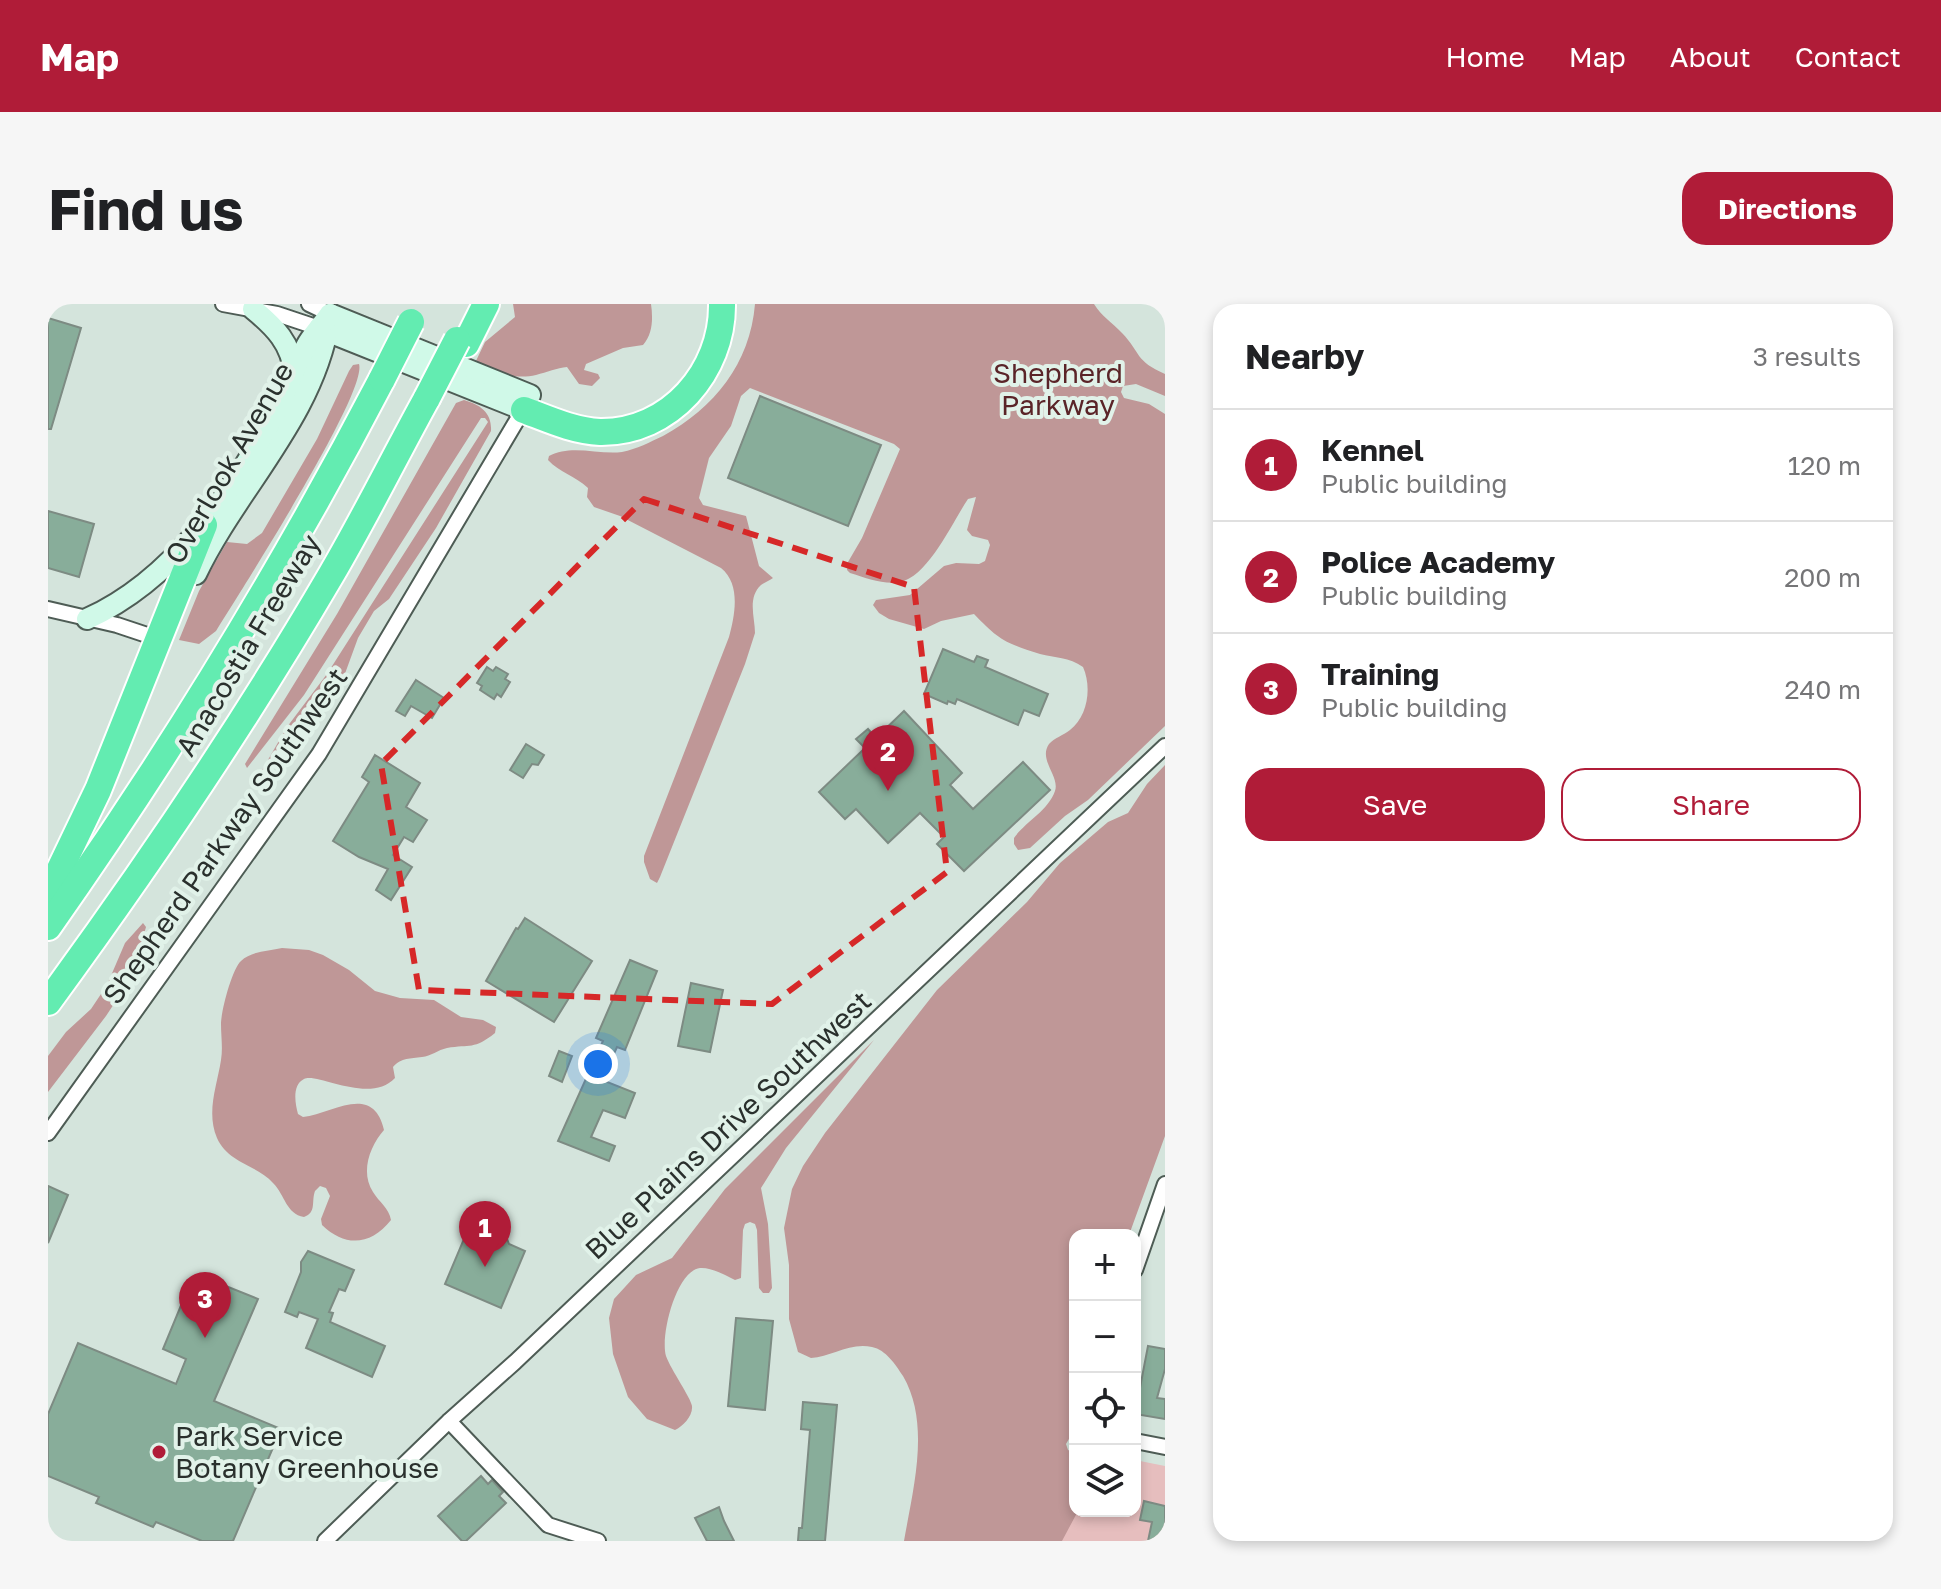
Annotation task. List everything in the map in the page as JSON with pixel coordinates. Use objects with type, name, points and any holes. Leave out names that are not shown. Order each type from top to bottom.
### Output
[{"type":"highway","name":"Anacostia Freeway","points":[[48,1002],[207,775],[333,571],[432,399],[461,342],[475,304]]},
{"type":"highway","points":[[461,342],[486,304]]},
{"type":"highway","points":[[527,402],[597,416],[624,414],[651,404],[674,388],[691,365],[703,338],[705,304]]},
{"type":"highway","points":[[527,402],[573,427],[594,431],[622,430],[651,421],[682,399],[705,371],[719,334],[722,304]]},
{"type":"highway","name":"Anacostia Freeway","points":[[48,927],[212,679],[285,556],[416,313]]},
{"type":"highway","points":[[48,894],[91,807],[204,525]]},
{"type":"highway","points":[[48,1016],[70,971]]},
{"type":"street","points":[[223,304],[327,319],[527,402]]},
{"type":"street","points":[[309,304],[327,319]]},
{"type":"street","points":[[253,309],[280,333],[290,353],[295,374]]},
{"type":"street","name":"Overlook Avenue","points":[[87,619],[119,601],[162,569],[204,525],[268,426],[307,345],[327,319]]},
{"type":"street","name":"Overlook Avenue","points":[[159,639],[172,628],[217,535],[289,423],[318,365],[327,319]]},
{"type":"street","name":"Shepherd Parkway Southwest","points":[[48,1133],[311,767],[527,402]]},
{"type":"street","points":[[48,609],[117,625],[159,639]]},
{"type":"street","name":"Blue Plains Drive Southwest","points":[[325,1541],[1165,746]]},
{"type":"street","points":[[1141,1253],[1165,1184]]},
{"type":"street","points":[[449,1421],[548,1525],[598,1541]]},
{"type":"street","points":[[1141,1442],[1165,1447]]},
{"type":"highlighted area","points":[[644,499],[914,587],[947,872],[772,1004],[419,990],[381,764]]},
{"type":"shaded area","points":[[1141,1461],[1165,1466],[1165,1541],[1059,1541],[1072,1517],[1141,1517]]},
{"type":"green space","points":[[513,304],[651,304],[652,326],[643,345],[623,348],[586,364],[584,370],[598,374],[600,378],[592,386],[579,384],[567,367],[536,375],[512,376],[475,363],[485,342],[515,317]]},
{"type":"green space","name":"Shepherd Parkway","points":[[755,304],[1094,304],[1143,361],[1165,374],[1165,396],[1136,384],[1123,386],[1121,392],[1124,398],[1149,404],[1165,414],[1165,726],[1088,800],[1030,848],[1018,850],[1014,838],[1047,805],[1055,791],[1046,750],[1081,717],[1088,692],[1083,667],[1010,643],[974,614],[941,621],[924,629],[879,613],[873,605],[876,600],[910,595],[944,566],[985,561],[990,545],[988,540],[972,536],[967,530],[976,497],[968,499],[930,559],[910,578],[888,583],[850,573],[847,570],[848,562],[862,538],[900,449],[750,388],[741,396],[731,426],[709,458],[699,498],[703,505],[746,516],[759,566],[773,578],[761,585],[754,596],[755,633],[745,664],[660,877],[657,883],[650,879],[644,856],[729,637],[735,600],[732,582],[721,568],[620,516],[594,507],[587,497],[588,488],[548,460],[549,456],[566,451],[628,451],[681,425],[713,398],[737,365],[752,326]]},
{"type":"green space","points":[[359,364],[356,382],[344,413],[324,452],[216,631],[199,644],[179,640],[199,591],[227,542],[247,544],[262,533],[317,439],[349,371],[353,365]]},
{"type":"green space","points":[[464,400],[484,411],[490,419],[491,431],[436,528],[389,599],[374,611],[358,638],[343,679],[265,777],[261,772],[287,727],[327,674],[488,422],[485,418],[481,418],[304,695],[247,768],[245,764],[337,614],[456,403]]},
{"type":"green space","points":[[1165,765],[1165,1136],[1131,1229],[1069,1229],[1069,1439],[1066,1444],[1069,1450],[1069,1517],[1075,1517],[1062,1541],[904,1541],[917,1457],[916,1415],[911,1395],[897,1367],[886,1354],[872,1347],[856,1346],[811,1358],[798,1352],[789,1319],[789,1265],[784,1228],[792,1189],[825,1133],[937,990],[1027,902],[1060,863],[1108,822],[1128,813],[1147,784]]},
{"type":"green space","points":[[143,923],[146,927],[131,978],[48,1092],[48,1056],[66,1032],[91,1009],[107,985],[125,943]]},
{"type":"green space","points":[[282,948],[309,950],[323,955],[349,970],[375,991],[400,998],[434,1000],[461,1017],[483,1020],[496,1027],[495,1033],[477,1044],[447,1048],[400,1062],[393,1067],[395,1078],[384,1086],[359,1088],[311,1078],[304,1079],[298,1085],[296,1105],[298,1114],[303,1117],[350,1104],[371,1107],[379,1116],[384,1130],[371,1151],[367,1176],[391,1220],[367,1239],[349,1240],[322,1225],[321,1219],[330,1196],[326,1188],[320,1186],[315,1191],[308,1215],[304,1217],[293,1212],[266,1177],[228,1153],[214,1128],[213,1099],[222,1056],[221,1018],[231,981],[245,958]]},
{"type":"green space","points":[[874,1040],[786,1148],[761,1188],[768,1224],[772,1288],[769,1293],[763,1293],[759,1288],[757,1230],[755,1224],[750,1222],[745,1224],[743,1230],[741,1278],[735,1280],[704,1268],[691,1272],[677,1292],[672,1306],[665,1347],[666,1356],[691,1402],[692,1410],[675,1430],[647,1419],[628,1397],[613,1354],[609,1318],[614,1299],[636,1275],[672,1258],[725,1189]]},
{"type":"building","points":[[48,318],[81,328],[51,429],[48,429]]},
{"type":"building","points":[[760,396],[881,445],[848,526],[728,478]]},
{"type":"building","points":[[48,511],[94,524],[79,577],[48,568]]},
{"type":"building","points":[[943,649],[974,662],[977,656],[988,660],[985,667],[1048,694],[1039,716],[1024,710],[1018,725],[957,699],[955,704],[948,701],[947,704],[924,694]]},
{"type":"building","points":[[487,667],[493,671],[496,667],[508,674],[505,679],[510,682],[501,697],[497,694],[494,699],[480,690],[482,686],[477,683]]},
{"type":"building","points":[[416,680],[444,698],[432,718],[411,706],[405,716],[396,711]]},
{"type":"building","points":[[904,711],[962,773],[950,785],[973,809],[1023,762],[1050,790],[964,871],[937,844],[944,837],[920,813],[888,843],[856,809],[845,819],[819,792],[865,748],[856,739],[868,729],[876,738]]},
{"type":"building","points":[[526,744],[544,755],[538,765],[532,764],[523,778],[510,770]]},
{"type":"building","points":[[375,755],[420,783],[406,807],[427,820],[413,842],[404,837],[393,855],[412,867],[391,900],[376,890],[388,869],[359,857],[333,841],[369,782],[362,777]]},
{"type":"building","points":[[525,918],[592,961],[554,1022],[486,981]]},
{"type":"building","points":[[630,960],[657,971],[625,1050],[617,1047],[602,1080],[635,1093],[625,1118],[603,1110],[591,1137],[615,1146],[609,1161],[558,1141],[603,1041],[596,1038]]},
{"type":"building","points":[[691,983],[723,990],[710,1052],[678,1046]]},
{"type":"building","points":[[559,1051],[572,1056],[562,1082],[549,1076]]},
{"type":"building","points":[[48,1186],[68,1195],[48,1243]]},
{"type":"building","points":[[469,1227],[490,1236],[504,1231],[509,1244],[525,1251],[501,1308],[445,1284]]},
{"type":"building","points":[[308,1251],[354,1270],[345,1291],[339,1289],[329,1312],[333,1313],[330,1322],[385,1346],[372,1377],[306,1348],[318,1319],[299,1312],[297,1317],[285,1312],[301,1272],[301,1262]]},
{"type":"building","name":"Park Service Botany Greenhouse","points":[[189,1286],[221,1299],[226,1286],[258,1299],[214,1401],[281,1429],[233,1541],[202,1541],[156,1522],[153,1527],[96,1503],[99,1497],[48,1476],[48,1414],[78,1343],[176,1384],[186,1359],[163,1349]]},
{"type":"building","points":[[736,1318],[773,1321],[765,1410],[728,1406]]},
{"type":"building","points":[[1148,1346],[1165,1349],[1165,1369],[1157,1398],[1165,1399],[1165,1419],[1141,1415],[1141,1383]]},
{"type":"building","points":[[803,1402],[837,1405],[825,1541],[798,1541],[799,1528],[802,1528],[810,1430],[801,1429]]},
{"type":"building","points":[[481,1476],[488,1484],[492,1480],[503,1492],[499,1496],[506,1503],[466,1541],[462,1541],[438,1516]]},
{"type":"building","points":[[1144,1501],[1165,1506],[1165,1541],[1148,1541],[1152,1522],[1140,1520]]},
{"type":"building","points":[[719,1507],[734,1541],[707,1541],[695,1518]]},
{"type":"place","name":"Police Academy","points":[[888,791]]},
{"type":"place","name":"Kennel","points":[[485,1267]]},
{"type":"place","name":"Training","points":[[205,1338]]},
{"type":"place","name":"Park Service Botany Greenhouse","points":[[159,1452]]}]
